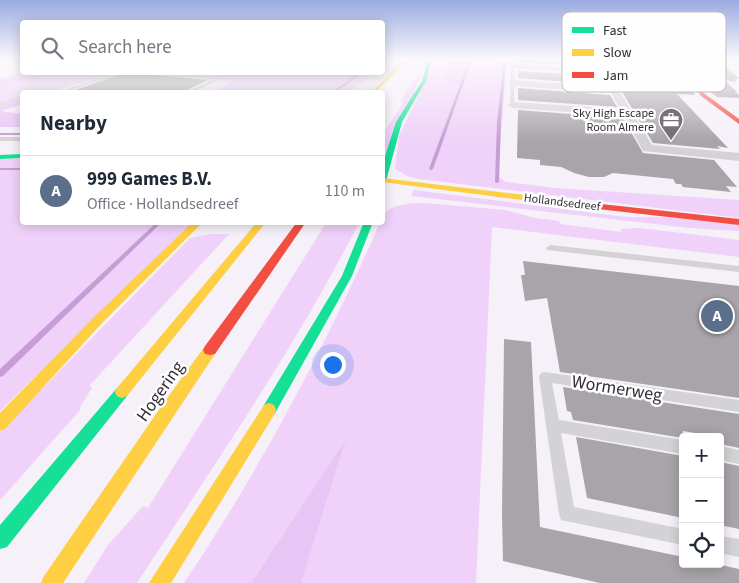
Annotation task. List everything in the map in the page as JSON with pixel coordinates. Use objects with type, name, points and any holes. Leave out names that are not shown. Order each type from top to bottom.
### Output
[{"type":"main road","points":[[385,173],[397,130],[404,113],[421,86]]},
{"type":"main road","points":[[698,92],[737,119]]},
{"type":"main road","points":[[0,150],[20,149]]},
{"type":"main road","points":[[0,157],[20,156]]},
{"type":"main road","name":"Hollandsedreef","points":[[385,180],[598,207],[739,222]]},
{"type":"main road","points":[[0,424],[99,319],[196,225]]},
{"type":"main road","name":"Hogering","points":[[0,540],[260,225]]},
{"type":"main road","name":"Hogering","points":[[51,583],[168,409],[300,225]]},
{"type":"main road","points":[[159,583],[295,368],[347,276],[367,225]]},
{"type":"street","points":[[615,92],[648,148],[739,157]]},
{"type":"street","points":[[512,105],[627,113]]},
{"type":"lane","points":[[512,105],[513,86]]},
{"type":"lane","points":[[0,104],[20,98]]},
{"type":"lane","points":[[0,140],[20,139]]},
{"type":"lane","points":[[550,248],[739,269]]},
{"type":"lane","name":"Wormerweg","points":[[679,536],[566,514],[545,377],[739,406]]},
{"type":"lane","points":[[552,426],[679,446]]},
{"type":"lane","points":[[724,454],[739,456]]},
{"type":"lane","points":[[724,545],[739,548]]},
{"type":"shaded area","points":[[10,86],[70,86],[58,90],[20,90],[20,97],[0,102],[0,89]]},
{"type":"shaded area","points":[[224,86],[357,86],[352,90],[217,90]]},
{"type":"shaded area","points":[[409,86],[417,86],[385,161],[385,131],[403,103],[401,102]]},
{"type":"shaded area","points":[[423,86],[505,86],[498,173],[499,177],[505,182],[555,188],[739,200],[739,218],[419,179],[407,176],[395,169],[399,136]]},
{"type":"shaded area","points":[[20,99],[20,105],[2,111],[20,114],[20,127],[0,127],[0,104]]},
{"type":"shaded area","points":[[0,159],[20,159],[20,225],[191,225],[0,411]]},
{"type":"shaded area","points":[[414,190],[626,217],[665,217],[739,225],[739,231],[690,228],[411,196]]},
{"type":"shaded area","points":[[412,203],[505,210],[535,218],[559,221],[560,224],[622,232],[620,229],[640,228],[739,240],[739,257],[492,227],[476,583],[301,583],[345,441],[251,583],[184,583],[239,497],[290,407],[337,316],[379,225],[385,225],[385,214],[387,211]]},
{"type":"shaded area","points":[[325,225],[358,225],[281,361],[137,583],[84,583],[108,545],[143,506],[148,508]]},
{"type":"shaded area","points":[[212,234],[229,234],[89,386],[92,388],[81,405],[80,410],[0,500],[0,432],[190,238]]},
{"type":"shaded area","points":[[346,439],[301,583],[251,583]]},
{"type":"building","points":[[87,86],[195,86],[187,90],[76,90]]},
{"type":"building","points":[[726,86],[731,86],[739,95],[739,98],[717,97],[710,92],[726,92]]},
{"type":"building","points":[[518,88],[610,95],[617,107],[518,100]]},
{"type":"building","points":[[622,92],[693,92],[695,95],[677,94],[728,148],[717,146],[720,149],[653,143]]},
{"type":"building","points":[[518,110],[623,118],[643,153],[714,160],[737,187],[726,186],[731,192],[683,187],[681,184],[676,184],[673,179],[613,173],[604,177],[589,177],[561,167],[540,165],[540,160],[517,158]]},
{"type":"building","points":[[523,261],[739,286],[739,398],[560,372],[547,298],[525,301],[521,275],[525,275]]},
{"type":"building","points":[[504,339],[531,342],[540,527],[679,556],[679,568],[724,568],[724,566],[739,569],[739,583],[600,583],[503,561]]},
{"type":"building","points":[[563,387],[739,414],[739,448],[724,445],[724,433],[683,431],[683,433],[679,433],[679,437],[573,420],[571,412],[567,411]]},
{"type":"building","points":[[576,437],[679,455],[679,517],[587,498]]},
{"type":"building","points":[[724,463],[739,466],[739,529],[724,526]]},
{"type":"waterway","points":[[338,90],[343,86]]},
{"type":"waterway","points":[[431,169],[461,86]]},
{"type":"waterway","points":[[497,182],[502,86]]},
{"type":"waterway","points":[[0,134],[20,134]]},
{"type":"waterway","points":[[0,169],[20,169]]},
{"type":"waterway","points":[[0,374],[157,225]]},
{"type":"traffic: fast","points":[[385,171],[399,122],[421,86]]},
{"type":"traffic: fast","points":[[0,157],[20,156]]},
{"type":"traffic: fast","points":[[269,410],[347,276],[368,225]]},
{"type":"traffic: fast","points":[[0,540],[122,392]]},
{"type":"traffic: slow","points":[[376,90],[380,86]]},
{"type":"traffic: slow","points":[[385,180],[592,206]]},
{"type":"traffic: slow","points":[[0,424],[99,319],[196,225]]},
{"type":"traffic: slow","points":[[122,392],[260,225]]},
{"type":"traffic: slow","points":[[51,583],[210,350]]},
{"type":"traffic: slow","points":[[159,583],[269,410]]},
{"type":"traffic: jam","points":[[701,92],[739,122]]},
{"type":"traffic: jam","points":[[592,206],[739,222]]},
{"type":"traffic: jam","points":[[210,350],[300,225]]},
{"type":"place","name":"Sky High Escape Room Almere","points":[[671,141]]},
{"type":"place","name":"999 Games B.V.","points":[[717,316]]}]
